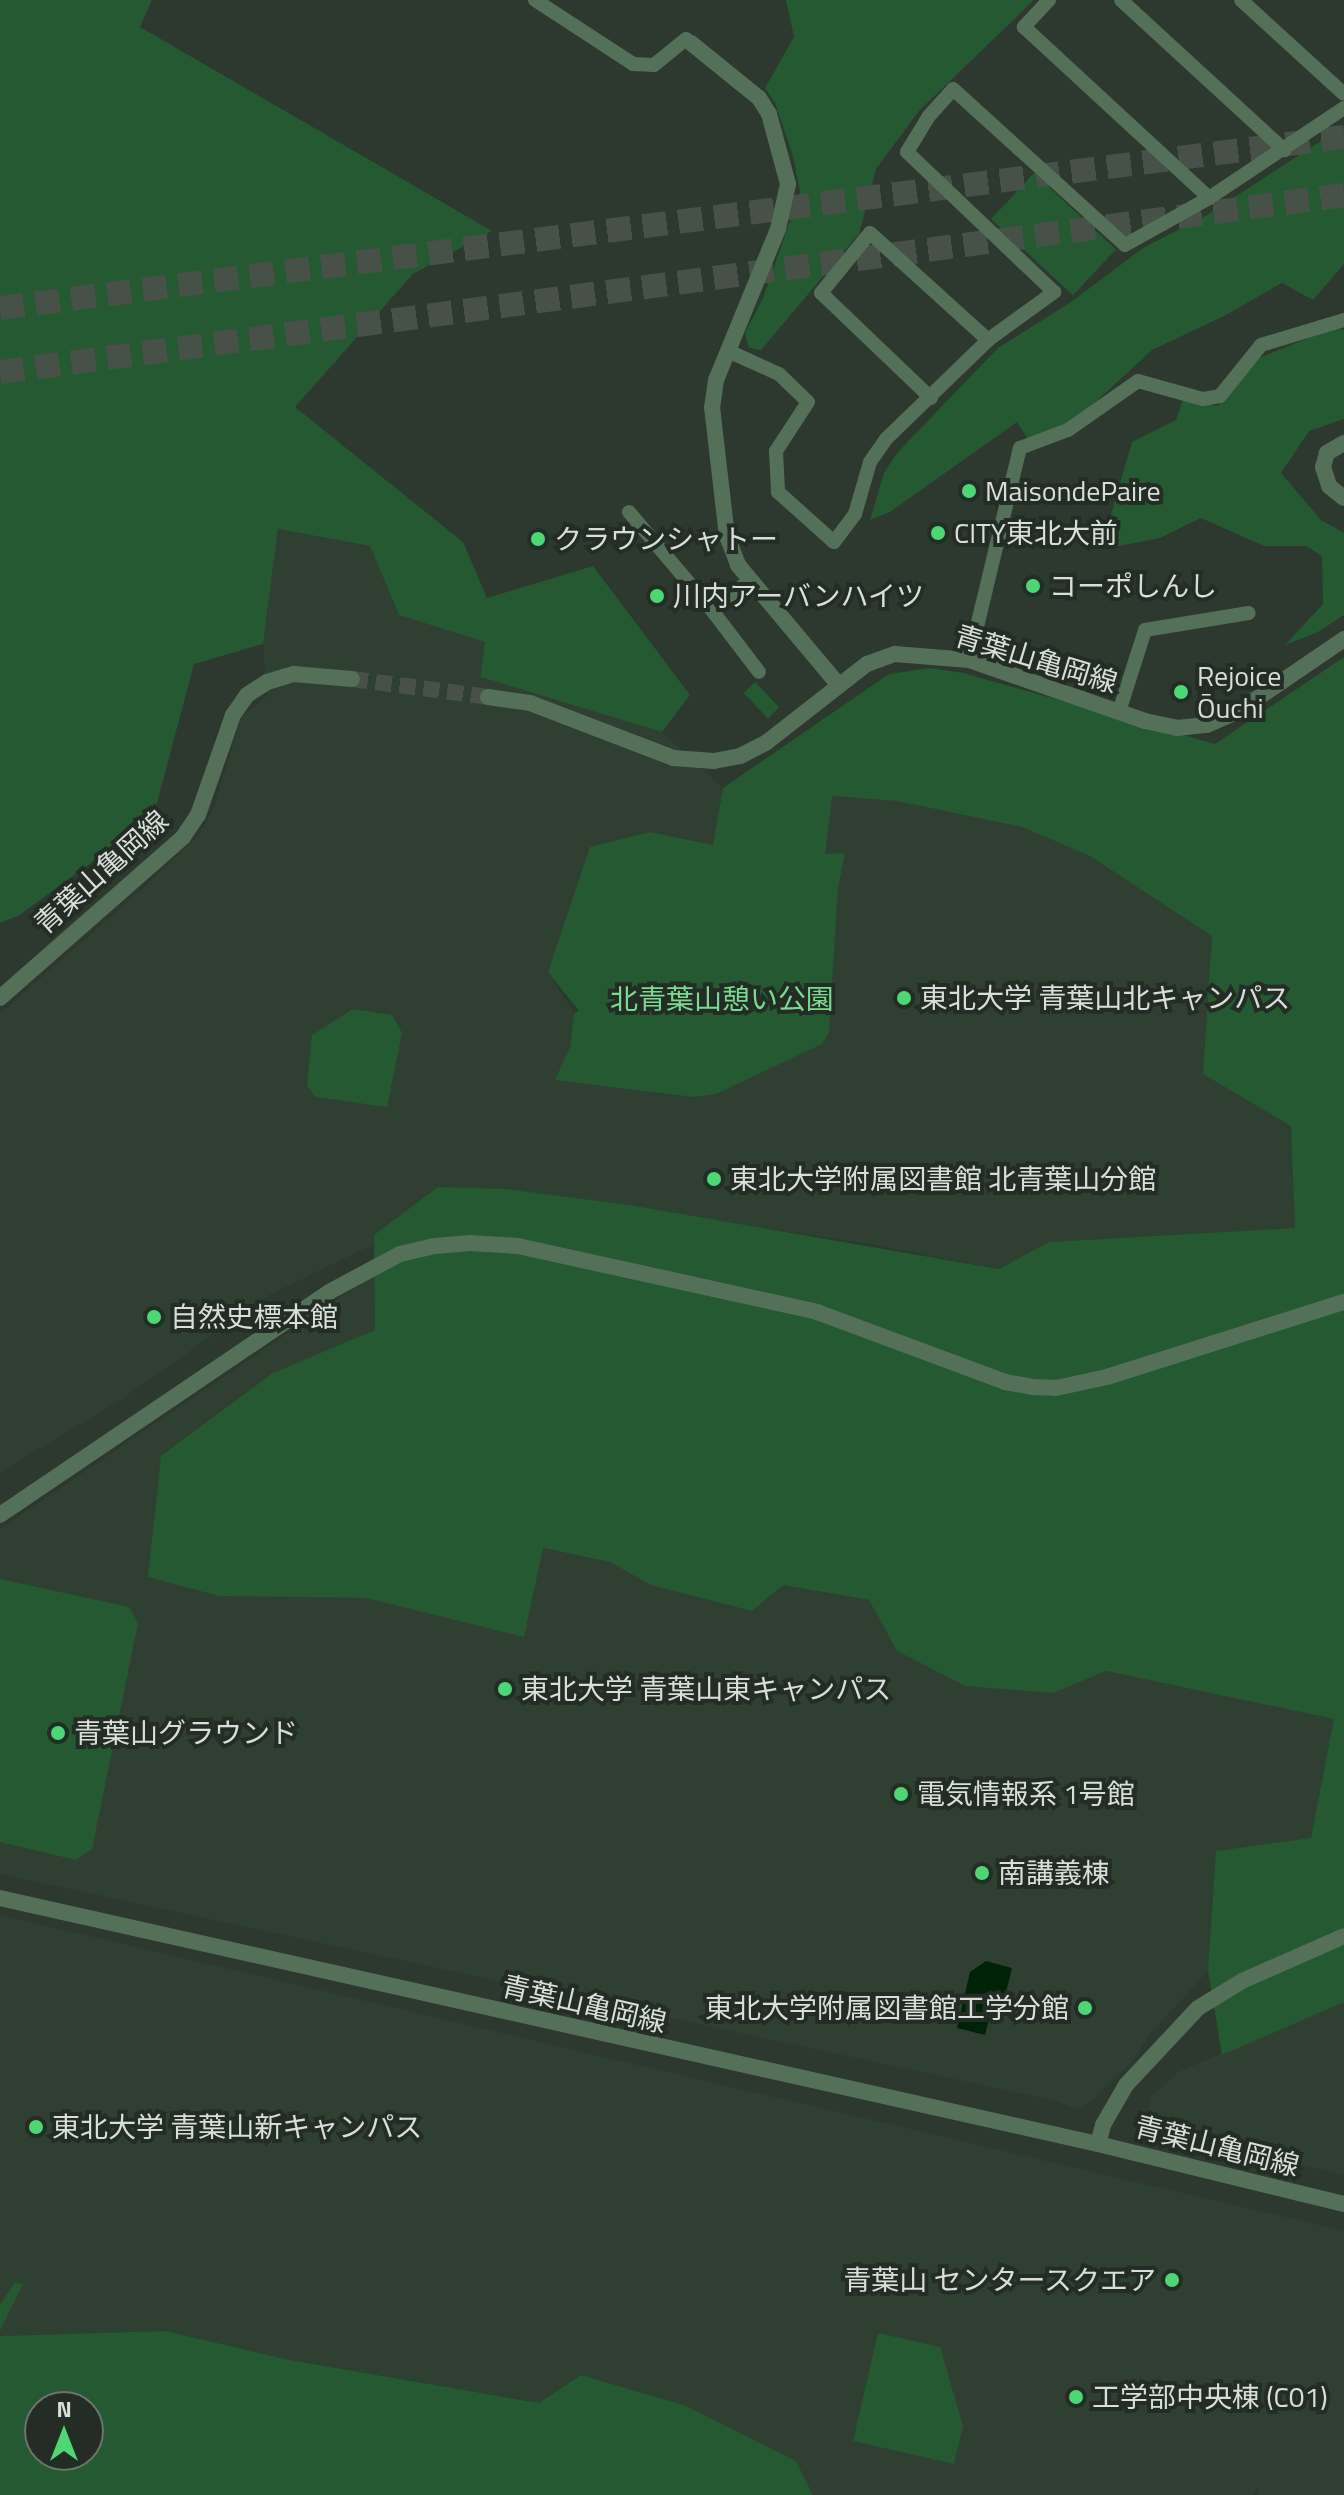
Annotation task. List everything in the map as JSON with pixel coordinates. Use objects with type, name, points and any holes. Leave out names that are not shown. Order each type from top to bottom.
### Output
[{"type":"street","points":[[535,0],[633,64],[654,65],[686,39],[759,98],[773,125],[788,184],[778,229],[716,380],[712,407],[727,536],[738,565],[838,684]]},
{"type":"street","points":[[1049,0],[1024,27],[1209,198]]},
{"type":"street","points":[[1121,0],[1284,150]]},
{"type":"street","points":[[1241,0],[1344,94]]},
{"type":"street","points":[[728,351],[779,374],[808,402],[776,451],[778,492],[834,542],[855,514],[870,462],[886,439],[988,340],[1054,292],[907,152],[929,116],[953,89],[1125,245],[1209,198],[1344,108]]},
{"type":"street","points":[[931,398],[821,293],[870,233],[988,340]]},
{"type":"street","points":[[969,660],[1020,448],[1068,430],[1138,381],[1203,399],[1220,396],[1261,345],[1344,320]]},
{"type":"street","points":[[1344,443],[1327,453],[1323,467],[1329,486],[1344,498]]},
{"type":"street","points":[[629,512],[711,609],[759,672]]},
{"type":"street","points":[[711,609],[751,580]]},
{"type":"street","points":[[1119,712],[1145,630],[1249,613]]},
{"type":"street","name":"青葉山亀岡線","points":[[488,697],[530,703],[673,758],[714,761],[740,756],[767,742],[867,664],[895,654],[969,660],[1119,712],[1177,728],[1207,725],[1240,710],[1344,639]]},
{"type":"street","name":"青葉山亀岡線","points":[[0,998],[183,837],[198,815],[233,715],[247,695],[267,682],[294,674],[352,679]]},
{"type":"street","points":[[0,1515],[329,1292],[400,1254],[435,1246],[470,1243],[518,1246],[817,1312],[1005,1382],[1032,1387],[1056,1388],[1107,1377],[1344,1302]]},
{"type":"street","name":"青葉山亀岡線","points":[[0,1898],[1098,2144],[1344,2204]]},
{"type":"street","points":[[1098,2144],[1103,2125],[1126,2085],[1198,2008],[1242,1981],[1344,1936]]},
{"type":"shaded area","name":"東北大学 青葉山北キャンパス","points":[[278,529],[370,546],[399,615],[486,642],[482,677],[662,732],[723,788],[713,845],[650,832],[548,972],[574,1013],[592,1009],[831,796],[897,801],[1022,827],[1090,856],[1213,936],[1203,1074],[1292,1126],[1296,1228],[1049,1242],[999,1269],[868,1244],[507,1189],[374,1235],[374,1244],[271,1294],[119,1401],[0,1472],[0,1014],[196,838],[212,813],[242,717],[267,696],[263,644]]},
{"type":"shaded area","name":"東北大学 青葉山東キャンパス","points":[[375,1274],[376,1330],[273,1373],[219,1596],[366,1598],[523,1636],[543,1548],[610,1562],[651,1585],[783,1585],[869,1600],[897,1651],[1053,1693],[1106,1671],[1335,1719],[1311,1838],[1217,1851],[1208,1971],[1150,2034],[1134,2059],[1094,2099],[1076,2110],[1057,2101],[0,1874],[0,1529]]},
{"type":"shaded area","points":[[0,1915],[1344,2231],[1344,2495],[1259,2495],[1257,2486],[1253,2495],[813,2495],[796,2461],[686,2406],[539,2403],[290,2360],[165,2331],[0,2336]]},
{"type":"shaded area","points":[[986,1961],[1012,1968],[1001,2013],[991,2012],[985,2035],[957,2028],[970,1972]]},
{"type":"shaded area","points":[[1344,2002],[1344,2175],[1147,2129],[1150,2098],[1178,2072]]},
{"type":"green space","points":[[0,0],[152,0],[140,27],[492,231],[413,274],[295,407],[463,542],[487,598],[593,566],[690,695],[662,732],[481,677],[485,642],[399,615],[370,546],[278,529],[263,644],[194,664],[153,818],[18,916],[0,923]]},
{"type":"green space","points":[[786,0],[1034,0],[919,111],[876,169],[859,234],[761,350],[749,348],[745,333],[763,298],[800,192],[793,156],[775,103],[765,88],[794,37]]},
{"type":"green space","points":[[1344,126],[1344,264],[1313,300],[1282,283],[1224,316],[1152,350],[1076,420],[1027,438],[1017,422],[890,512],[870,520],[884,473],[897,453],[998,348],[1071,302],[1143,248],[1207,215]]},
{"type":"green space","points":[[1034,173],[1116,249],[1073,295],[991,219]]},
{"type":"green space","points":[[1334,328],[1344,330],[1344,419],[1309,431],[1281,473],[1321,520],[1344,533],[1344,615],[1318,632],[1285,645],[1323,604],[1322,556],[1306,546],[1264,546],[1201,518],[1160,538],[1119,546],[1103,542],[1132,442],[1176,420],[1183,400],[1218,406],[1254,360]]},
{"type":"green space","name":"北青葉山憩い公園","points":[[1344,657],[1344,2002],[1222,2055],[1208,1971],[1216,1851],[1311,1838],[1334,1719],[1106,1671],[1053,1693],[966,1686],[897,1651],[869,1600],[783,1585],[752,1611],[651,1585],[610,1562],[543,1548],[524,1637],[366,1598],[219,1596],[148,1577],[161,1456],[273,1373],[375,1330],[374,1235],[438,1187],[507,1189],[629,1205],[999,1269],[1049,1242],[1295,1228],[1291,1126],[1203,1074],[1212,936],[1090,856],[1022,827],[897,801],[832,796],[825,854],[845,853],[838,888],[829,1032],[822,1044],[716,1094],[694,1097],[555,1080],[570,1047],[574,1013],[579,1011],[548,972],[590,847],[650,832],[713,845],[723,788],[889,674],[930,668],[963,673],[1215,744]]},
{"type":"green space","points":[[755,682],[779,707],[768,718],[743,693]]},
{"type":"green space","points":[[353,1009],[392,1015],[402,1033],[387,1107],[316,1097],[307,1086],[312,1035]]},
{"type":"green space","name":"青葉山グラウンド","points":[[0,1579],[129,1607],[138,1623],[92,1849],[76,1860],[0,1842]]},
{"type":"green space","points":[[15,2282],[23,2284],[0,2331],[0,2305]]},
{"type":"green space","points":[[165,2331],[290,2360],[539,2403],[581,2375],[686,2406],[796,2461],[813,2495],[0,2495],[0,2336]]},
{"type":"green space","points":[[878,2333],[940,2347],[963,2426],[954,2464],[853,2441]]},
{"type":"tunnel","points":[[0,308],[1344,137]]},
{"type":"tunnel","points":[[0,372],[1344,195]]},
{"type":"tunnel","points":[[352,679],[488,697]]},
{"type":"place","name":"MaisondePaire","points":[[969,491]]},
{"type":"place","name":"CITY東北大前","points":[[938,533]]},
{"type":"place","name":"クラウンシャトー","points":[[538,539]]},
{"type":"place","name":"コーポしんし","points":[[1033,586]]},
{"type":"place","name":"川内アーバンハイツ","points":[[657,596]]},
{"type":"place","name":"Rejoice Ōuchi","points":[[1181,692]]},
{"type":"place","name":"東北大学 青葉山北キャンパス","points":[[904,998]]},
{"type":"place","name":"東北大学附属図書館 北青葉山分館","points":[[714,1179]]},
{"type":"place","name":"自然史標本館","points":[[154,1317]]},
{"type":"place","name":"東北大学 青葉山東キャンパス","points":[[505,1689]]},
{"type":"place","name":"青葉山グラウンド","points":[[58,1733]]},
{"type":"place","name":"電気情報系 1号館","points":[[901,1794]]},
{"type":"place","name":"南講義棟","points":[[982,1873]]},
{"type":"place","name":"東北大学附属図書館工学分館","points":[[1085,2008]]},
{"type":"place","name":"東北大学 青葉山新キャンパス","points":[[36,2127]]},
{"type":"place","name":"青葉山 センタースクエア","points":[[1172,2280]]},
{"type":"place","name":"工学部中央棟 (C01)","points":[[1076,2397]]}]
